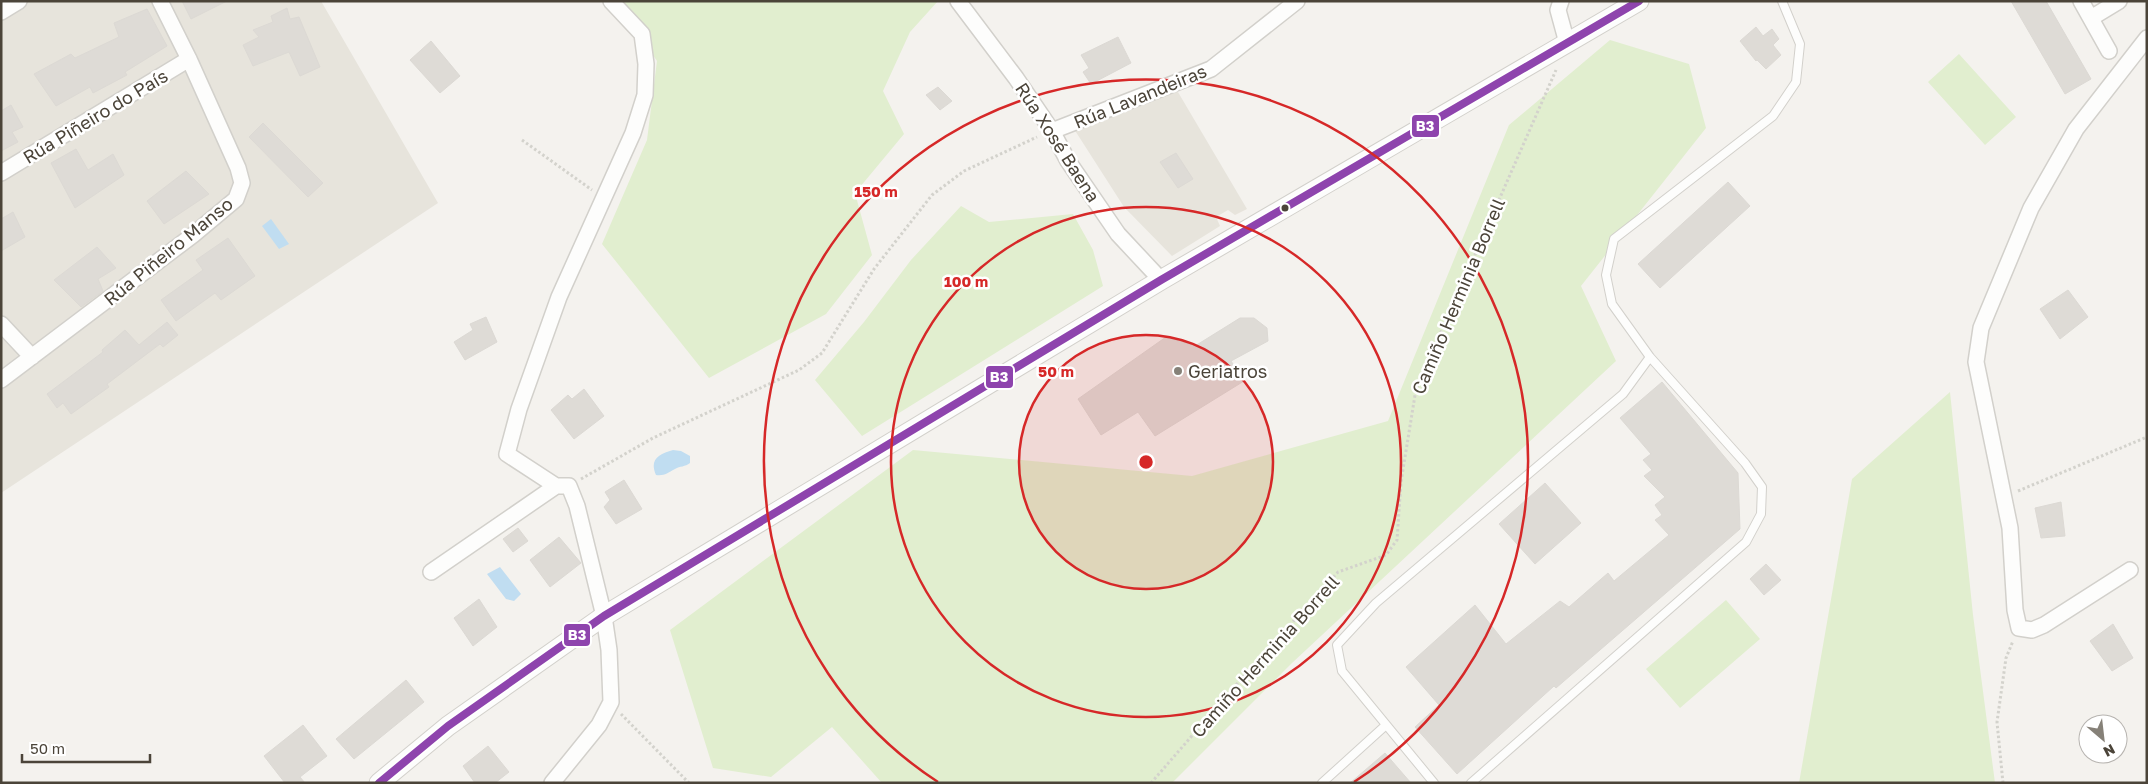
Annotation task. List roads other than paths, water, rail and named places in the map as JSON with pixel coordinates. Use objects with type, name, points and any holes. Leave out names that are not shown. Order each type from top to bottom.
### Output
[{"type":"street","points":[[1,12],[19,1]]},
{"type":"street","name":"Rúa Piñeiro Manso","points":[[1,380],[193,235],[236,199],[242,182],[238,168],[189,59],[160,1]]},
{"type":"street","points":[[552,783],[599,725],[611,702],[609,650],[604,616],[577,506],[563,486],[507,454],[518,409],[559,297],[633,133],[645,95],[646,64],[642,34],[611,1]]},
{"type":"street","name":"Rúa Xosé Baena","points":[[958,1],[1016,78],[1052,131],[1068,161],[1118,234],[1161,280]]},
{"type":"street","name":"Rúa Lavandeiras","points":[[1052,131],[1211,69],[1297,1]]},
{"type":"street","points":[[1560,1],[1558,10],[1567,43]]},
{"type":"street","points":[[379,783],[448,726],[604,616],[1161,280],[1639,1]]},
{"type":"street","points":[[2081,1],[2109,51]]},
{"type":"street","points":[[2090,18],[2119,1]]},
{"type":"street","points":[[2130,570],[2044,625],[2032,630],[2019,628],[2010,528],[1976,362],[1981,328],[2031,208],[2076,129],[2147,38]]},
{"type":"street","name":"Rúa Piñeiro do País","points":[[1,172],[189,59]]},
{"type":"street","points":[[1,324],[32,357]]},
{"type":"street","points":[[431,572],[563,486]]},
{"type":"lane","points":[[1471,783],[1746,542],[1761,514],[1762,486],[1746,463],[1650,357],[1612,304],[1606,275],[1614,239],[1773,116],[1796,82],[1800,44],[1782,1]]},
{"type":"lane","points":[[1434,783],[1342,671],[1337,645],[1376,603],[1623,394],[1650,357]]},
{"type":"lane","points":[[1322,783],[1386,724]]},
{"type":"water","points":[[271,219],[289,244],[279,249],[262,226]]},
{"type":"water","points":[[673,450],[681,451],[690,456],[690,463],[664,475],[656,475],[654,465],[657,458],[663,453]]},
{"type":"water","points":[[500,567],[521,594],[514,601],[506,599],[487,574]]},
{"type":"place","name":"Geriatros","points":[[1178,371]]}]
